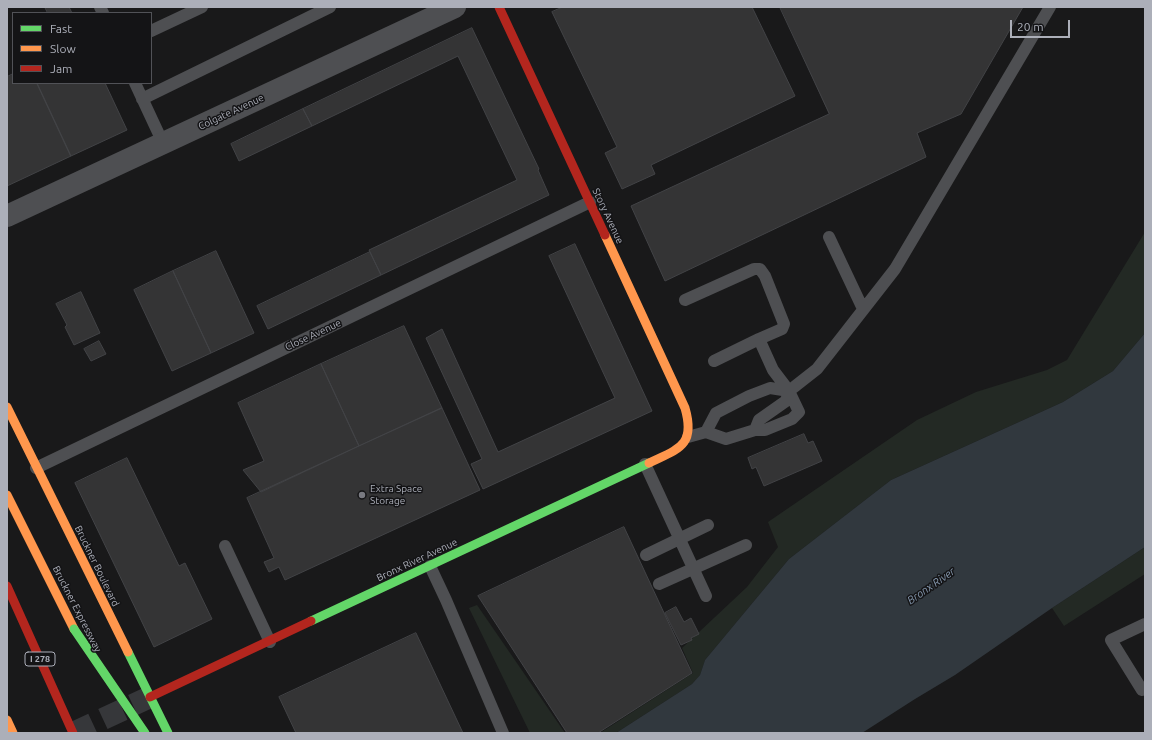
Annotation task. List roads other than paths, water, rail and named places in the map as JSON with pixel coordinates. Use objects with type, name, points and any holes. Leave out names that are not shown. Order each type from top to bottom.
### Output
[{"type":"main road","name":"Story Avenue","points":[[499,7],[685,408],[689,426],[688,436]]},
{"type":"main road","name":"Bruckner Boulevard","points":[[7,408],[168,733]]},
{"type":"main road","name":"Bronx River Avenue","points":[[150,697],[270,642],[676,450],[683,444],[688,436]]},
{"type":"main road","name":"Bruckner Expressway","points":[[7,495],[110,698]]},
{"type":"main road","name":"I 278","points":[[7,586],[73,733]]},
{"type":"main road","points":[[74,629],[145,733]]},
{"type":"main road","points":[[7,720],[13,733]]},
{"type":"street","name":"Colgate Avenue","points":[[7,216],[455,7]]},
{"type":"lane","points":[[152,31],[202,7]]},
{"type":"lane","points":[[142,98],[330,7]]},
{"type":"lane","points":[[755,430],[759,420],[786,401],[789,391],[817,369],[895,269],[1050,7]]},
{"type":"lane","points":[[135,84],[163,143]]},
{"type":"lane","name":"Close Avenue","points":[[36,468],[590,202]]},
{"type":"lane","points":[[829,237],[863,309]]},
{"type":"lane","points":[[685,300],[754,269],[760,269],[765,276],[784,324],[782,329],[714,360]]},
{"type":"lane","points":[[688,436],[706,432],[726,439],[755,430],[765,430],[792,419],[799,412],[789,391],[773,370],[759,339]]},
{"type":"lane","points":[[706,432],[716,413],[749,396],[770,388],[789,391]]},
{"type":"lane","points":[[645,464],[706,596]]},
{"type":"lane","points":[[646,555],[708,525]]},
{"type":"lane","points":[[659,584],[746,545]]},
{"type":"lane","points":[[225,546],[270,642]]},
{"type":"lane","points":[[430,566],[503,733]]},
{"type":"lane","points":[[1145,624],[1111,640],[1142,690],[1145,688]]},
{"type":"water","name":"Bronx River","points":[[1145,333],[1145,547],[1052,608],[955,675],[862,733],[616,733],[692,684],[700,675],[705,660],[789,559],[891,480],[1063,402],[1113,371]]},
{"type":"tunnel","points":[[73,733],[150,697]]},
{"type":"place","name":"Extra Space Storage","points":[[362,495]]}]
